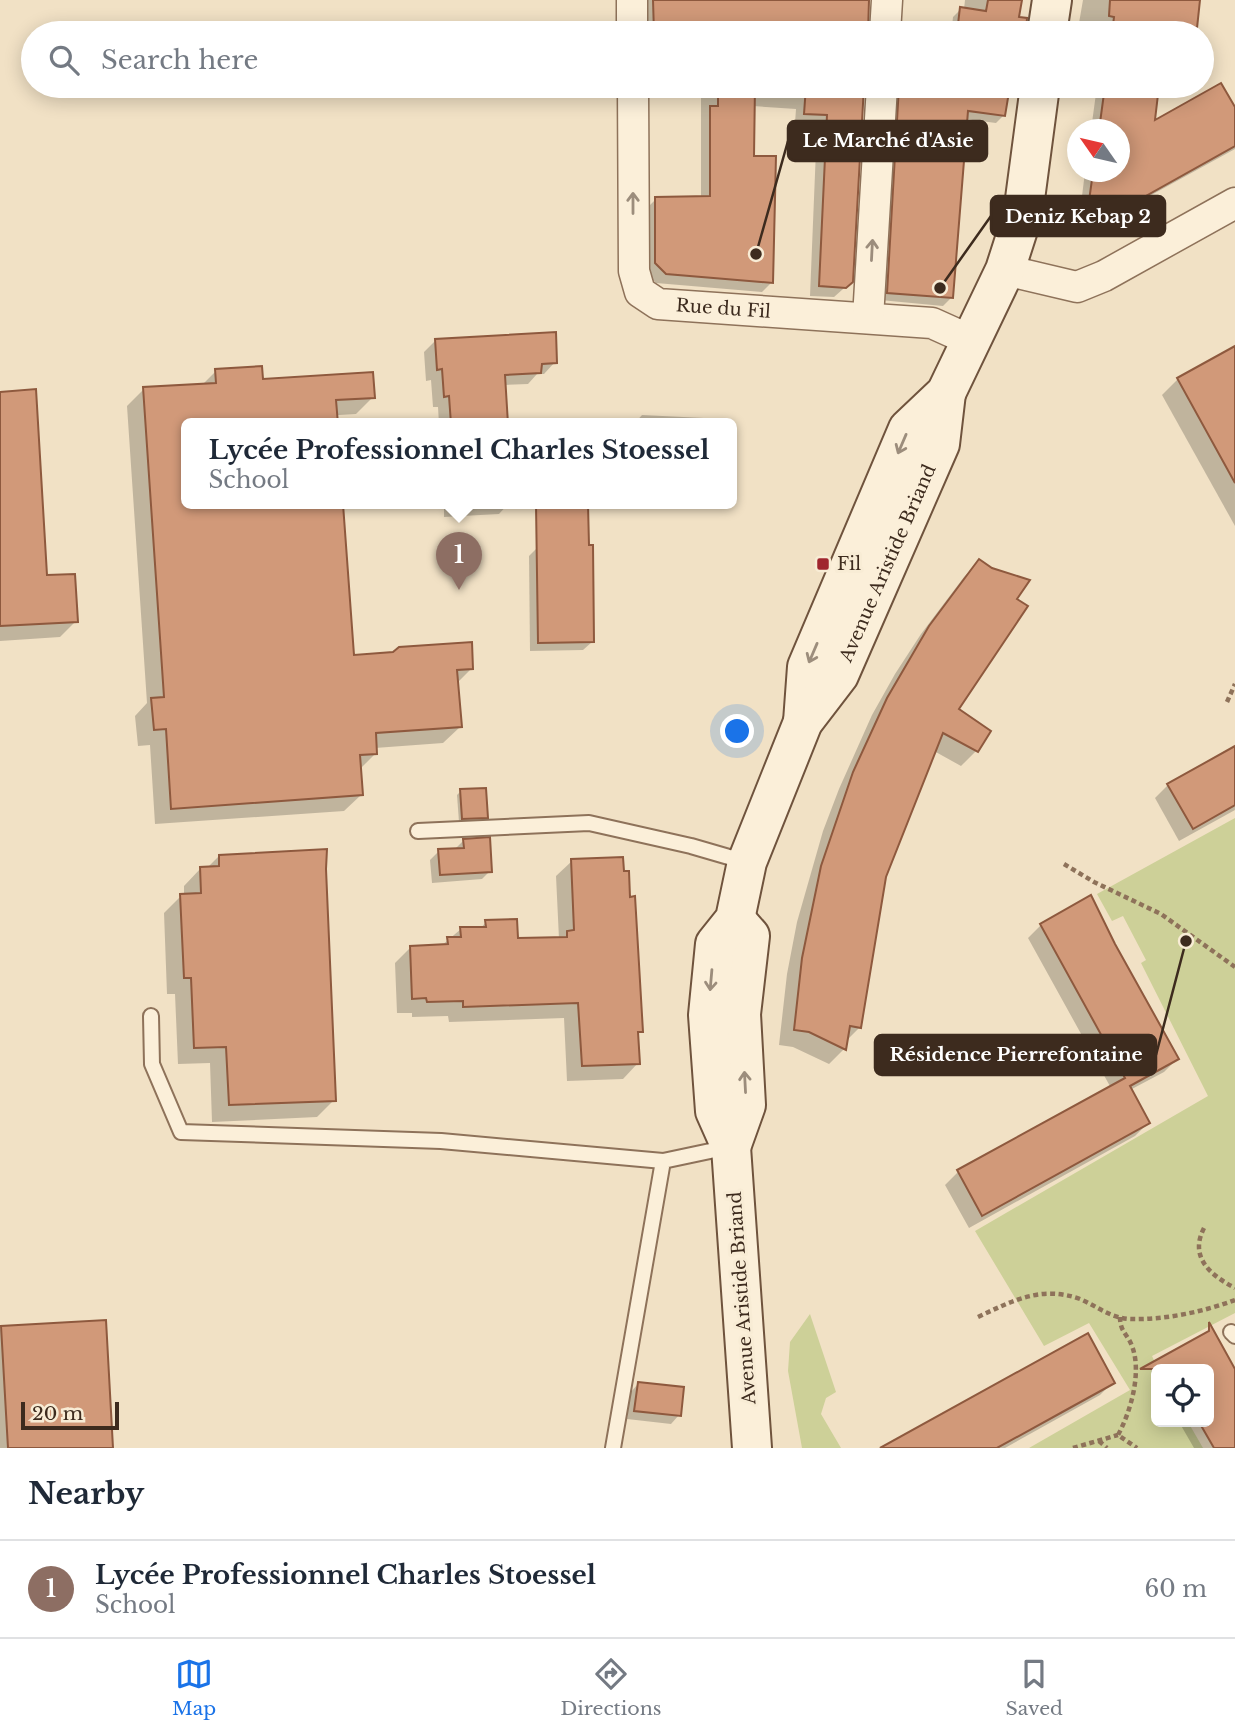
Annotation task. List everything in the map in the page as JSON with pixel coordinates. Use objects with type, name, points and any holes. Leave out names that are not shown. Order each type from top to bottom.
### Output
[{"type":"main road","points":[[1049,21],[1052,0]]},
{"type":"main road","name":"Avenue Aristide Briand","points":[[752,1448],[731,1147],[715,1111],[708,1015],[715,944],[735,919],[747,862],[803,722],[839,675],[940,444],[946,393],[1005,270],[1023,214],[1038,98]]},
{"type":"street","points":[[632,0],[632,21]]},
{"type":"street","points":[[886,21],[887,0]]},
{"type":"street","name":"Rue du Fil","points":[[633,98],[634,271],[640,292],[658,304],[932,323],[972,341]]},
{"type":"street","points":[[868,318],[881,98]]},
{"type":"street","points":[[1005,270],[1077,288],[1104,276],[1235,202]]},
{"type":"lane","points":[[418,831],[589,823],[691,846],[747,862]]},
{"type":"lane","points":[[150,1016],[152,1064],[181,1132],[440,1141],[663,1161],[731,1147]]},
{"type":"lane","points":[[613,1448],[663,1161]]},
{"type":"path","points":[[1227,702],[1235,684]]},
{"type":"path","points":[[1064,864],[1094,882],[1161,914],[1235,967]]},
{"type":"path","points":[[1204,1228],[1198,1240],[1199,1254],[1209,1270],[1235,1288]]},
{"type":"path","points":[[978,1318],[1021,1297],[1051,1293],[1080,1299],[1102,1312],[1128,1319],[1178,1315],[1235,1300]]},
{"type":"path","points":[[1073,1448],[1118,1435],[1126,1420],[1137,1363],[1130,1342],[1120,1328],[1120,1317]]},
{"type":"path","points":[[1118,1435],[1137,1448]]},
{"type":"path","points":[[1099,1440],[1107,1448]]},
{"type":"green space","points":[[1235,818],[1235,1313],[1152,1356],[1156,1364],[1151,1364],[1151,1427],[1191,1427],[1203,1448],[1029,1448],[1130,1390],[1089,1323],[1044,1346],[975,1231],[1208,1096],[1141,963],[1146,960],[1123,916],[1112,921],[1097,894]]},
{"type":"green space","points":[[810,1314],[836,1392],[826,1398],[821,1414],[841,1448],[802,1448],[788,1371],[790,1342]]},
{"type":"building","points":[[653,0],[869,0],[868,21],[654,21]]},
{"type":"building","points":[[988,0],[1022,0],[1019,17],[1027,18],[1027,21],[958,21],[960,7],[986,11]]},
{"type":"building","points":[[1110,0],[1200,0],[1198,21],[1114,21],[1114,17],[1109,16]]},
{"type":"building","points":[[1221,83],[1235,107],[1235,146],[1110,216],[1099,216],[1095,212],[1089,201],[1092,182],[1130,182],[1130,119],[1100,119],[1103,98],[1158,98],[1155,120],[1194,98],[1214,98],[1214,87]]},
{"type":"building","points":[[718,98],[755,98],[754,156],[776,156],[773,283],[666,274],[655,263],[655,197],[710,196],[710,106],[718,106]]},
{"type":"building","points":[[805,98],[863,98],[853,282],[846,288],[819,286],[827,115],[804,114]]},
{"type":"building","points":[[898,98],[1008,98],[1005,116],[968,111],[953,298],[887,293]]},
{"type":"building","points":[[556,332],[557,363],[542,364],[541,373],[505,375],[508,418],[451,418],[449,396],[444,397],[442,369],[437,370],[435,339]]},
{"type":"building","points":[[1235,346],[1235,483],[1177,378]]},
{"type":"building","points":[[262,366],[263,379],[373,372],[375,398],[336,400],[338,418],[181,418],[181,509],[343,509],[354,655],[393,652],[399,647],[472,642],[473,669],[457,670],[462,727],[376,733],[377,754],[360,755],[363,795],[171,809],[166,729],[154,730],[151,698],[164,697],[143,387],[216,383],[215,369]]},
{"type":"building","points":[[36,389],[47,575],[75,574],[78,622],[0,626],[0,392]]},
{"type":"building","points":[[536,509],[588,509],[589,545],[593,545],[594,642],[538,643]]},
{"type":"building","points":[[979,559],[992,568],[1030,580],[1017,599],[1028,606],[959,709],[991,731],[978,752],[943,733],[886,877],[861,1028],[850,1026],[846,1050],[809,1032],[794,1030],[802,958],[821,866],[853,772],[887,698],[929,626]]},
{"type":"building","points":[[1235,746],[1235,805],[1193,829],[1167,784]]},
{"type":"building","points":[[486,788],[488,818],[462,819],[460,789]]},
{"type":"building","points":[[490,837],[492,872],[440,875],[438,849],[464,848],[463,839]]},
{"type":"building","points":[[327,849],[336,1101],[229,1105],[226,1047],[194,1048],[191,978],[184,978],[180,894],[201,893],[200,867],[219,866],[219,855]]},
{"type":"building","points":[[623,857],[624,871],[629,871],[630,897],[635,896],[643,1032],[638,1032],[640,1064],[582,1066],[578,1003],[463,1007],[463,1001],[427,1002],[426,998],[412,999],[410,946],[448,944],[447,937],[461,937],[460,927],[486,927],[485,920],[517,919],[518,938],[567,937],[567,931],[574,930],[571,859]]},
{"type":"building","points":[[1091,895],[1179,1059],[1130,1086],[1150,1123],[982,1216],[957,1170],[1125,1078],[1040,924]]},
{"type":"building","points":[[106,1320],[113,1448],[8,1448],[1,1326]]},
{"type":"building","points":[[1209,1322],[1235,1369],[1235,1448],[1214,1448],[1202,1427],[1214,1427],[1214,1364],[1151,1364],[1151,1369],[1140,1369],[1209,1331]]},
{"type":"building","points":[[1088,1333],[1115,1383],[997,1448],[880,1448]]},
{"type":"building","points":[[638,1382],[684,1387],[681,1416],[634,1411]]},
{"type":"place","name":"Le Marché d'Asie","points":[[756,254]]},
{"type":"place","name":"Deniz Kebap 2","points":[[940,288]]},
{"type":"place","name":"Fil","points":[[823,564]]},
{"type":"place","name":"Lycée Professionnel Charles Stoessel","points":[[459,590]]},
{"type":"place","name":"Résidence Pierrefontaine","points":[[1186,941]]}]
